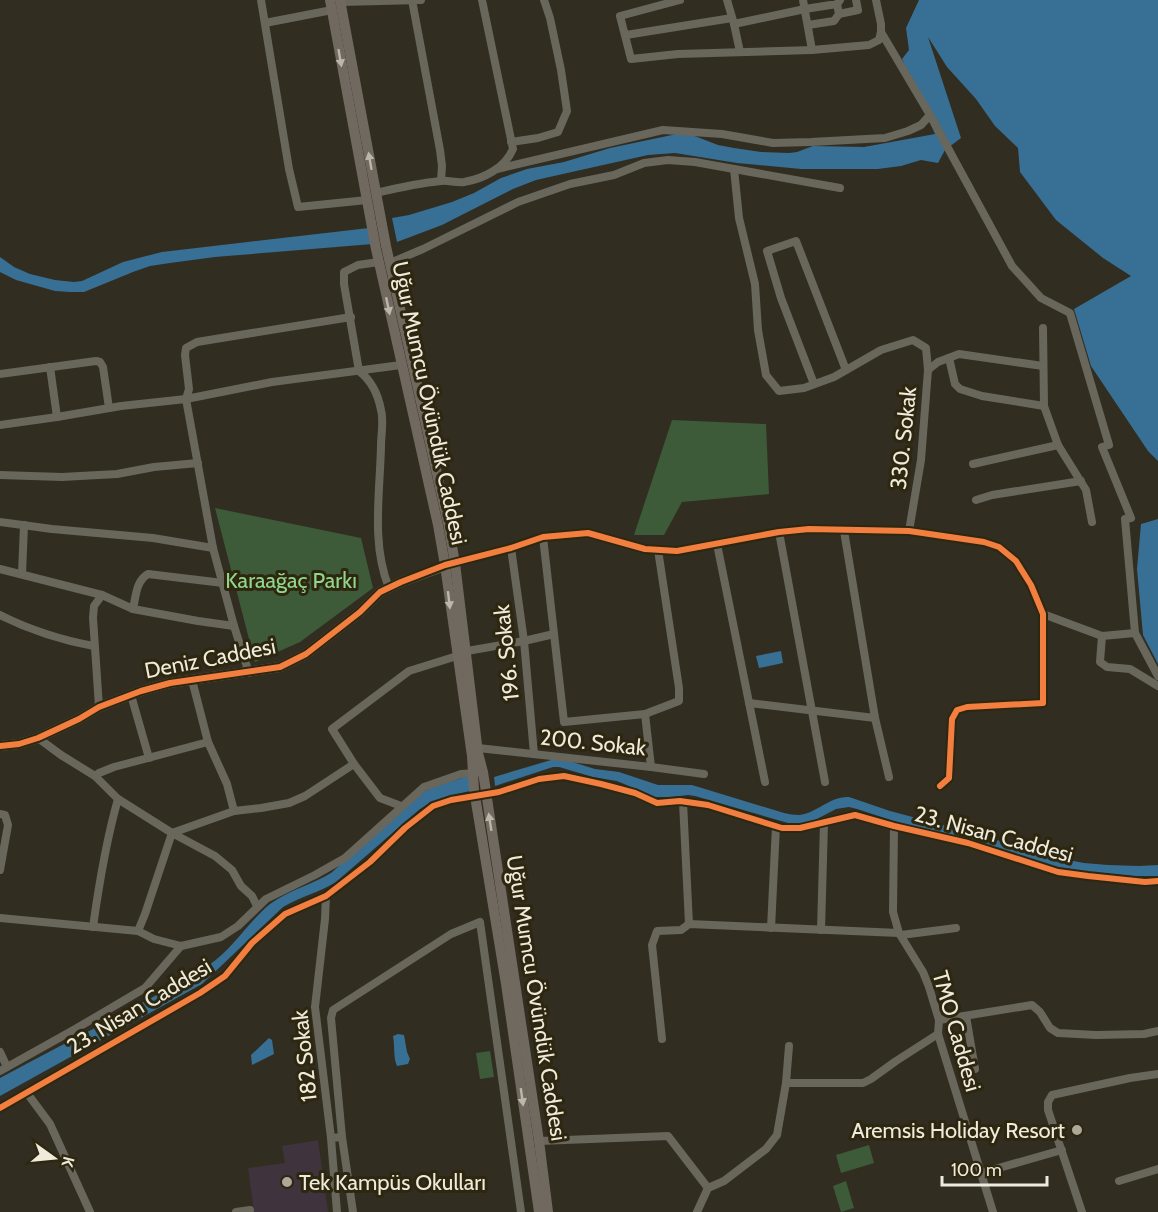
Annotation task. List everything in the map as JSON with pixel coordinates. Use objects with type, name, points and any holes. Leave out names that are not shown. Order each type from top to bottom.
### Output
[{"type":"street","points":[[261,0],[289,169],[298,207],[371,197],[407,186],[441,181],[462,182],[497,169],[663,130],[722,134],[773,143],[885,138],[921,125],[930,115]]},
{"type":"street","points":[[412,0],[440,150],[441,181]]},
{"type":"street","points":[[264,23],[336,3],[421,0]]},
{"type":"street","points":[[482,0],[513,149],[510,156],[497,169]]},
{"type":"street","points":[[511,142],[558,132],[567,111],[561,70],[544,0]]},
{"type":"street","points":[[680,0],[620,16],[631,59],[678,54],[812,50],[869,45],[879,40],[881,32],[876,0]]},
{"type":"street","points":[[727,0],[740,52]]},
{"type":"street","points":[[839,14],[858,10],[856,0]]},
{"type":"street","points":[[626,35],[733,21],[804,4],[839,2],[839,14],[834,21],[808,25]]},
{"type":"street","name":"Uğur Mumcu Övündük Caddesi","points":[[336,3],[384,262],[448,523],[450,564],[478,748],[479,784],[539,1212]]},
{"type":"street","points":[[804,4],[812,50]]},
{"type":"street","points":[[881,32],[930,115],[1012,266],[1041,298],[1070,313],[1108,445],[1102,447],[1131,518],[1125,519],[1135,633],[1158,676]]},
{"type":"street","points":[[389,588],[383,572],[379,542],[382,411],[369,378],[359,371],[344,272],[358,265],[384,262],[423,249],[518,202],[570,184],[614,175],[644,163],[668,160],[695,162],[840,188]]},
{"type":"street","points":[[734,169],[739,218],[755,284],[758,330],[766,375],[779,391],[804,388],[814,384],[834,376],[846,370],[796,241],[767,251],[781,298],[814,384]]},
{"type":"street","name":"Uğur Mumcu Övündük Caddesi","points":[[384,262],[401,365],[450,564]]},
{"type":"street","points":[[249,673],[213,548],[186,399],[189,379],[186,348],[194,343],[351,317]]},
{"type":"street","points":[[1043,328],[1044,406],[1058,445],[1086,490],[1092,522]]},
{"type":"street","name":"330. Sokak","points":[[846,370],[881,350],[913,340],[926,348],[928,370],[921,460],[909,531]]},
{"type":"street","points":[[928,370],[938,362],[959,354],[1043,366]]},
{"type":"street","points":[[949,358],[956,384],[960,389],[982,396],[1044,406]]},
{"type":"street","points":[[0,374],[50,366],[100,362],[103,367],[109,408]]},
{"type":"street","points":[[0,424],[186,399],[272,382],[401,365]]},
{"type":"street","points":[[50,366],[57,417]]},
{"type":"street","points":[[973,464],[1058,445]]},
{"type":"street","points":[[0,475],[62,477],[117,474],[154,467],[198,463]]},
{"type":"street","points":[[976,500],[992,495],[1081,481]]},
{"type":"street","points":[[0,522],[153,538],[213,548]]},
{"type":"street","points":[[22,574],[24,525]]},
{"type":"street","points":[[450,564],[543,537],[588,533],[645,549],[677,551],[779,532],[809,529],[909,531],[984,542],[999,547],[1016,561],[1031,585],[1043,614],[1043,703],[967,707],[957,710],[952,719],[949,778],[940,786]]},
{"type":"street","points":[[844,531],[875,718],[889,777]]},
{"type":"street","points":[[779,532],[825,782]]},
{"type":"street","name":"200. Sokak","points":[[543,537],[564,722],[645,714]]},
{"type":"street","points":[[717,544],[765,782]]},
{"type":"street","name":"196. Sokak","points":[[511,548],[524,641],[534,754]]},
{"type":"street","points":[[651,767],[645,714],[679,701],[658,550]]},
{"type":"street","name":"Deniz Caddesi","points":[[0,746],[19,744],[39,738],[99,707],[170,683],[280,667],[306,654],[360,612],[380,592],[450,564]]},
{"type":"street","points":[[0,568],[102,595],[133,609],[234,626]]},
{"type":"street","points":[[133,609],[138,585],[144,575],[223,583]]},
{"type":"street","points":[[99,707],[93,618],[94,606],[102,595]]},
{"type":"street","points":[[1043,614],[1102,636],[1135,633]]},
{"type":"street","points":[[0,615],[51,636],[94,646]]},
{"type":"street","points":[[401,806],[380,798],[354,764],[332,729],[409,671],[462,653],[554,634]]},
{"type":"street","points":[[1102,636],[1100,662],[1107,667],[1130,669],[1158,686]]},
{"type":"street","name":"Uğur Mumcu Övündük Caddesi","points":[[462,653],[472,756],[479,784],[539,1141],[548,1212]]},
{"type":"street","points":[[192,681],[208,742],[227,784],[234,811]]},
{"type":"street","points":[[131,695],[150,758]]},
{"type":"street","points":[[749,703],[875,718]]},
{"type":"street","points":[[39,738],[95,776],[118,799],[172,833],[215,856],[232,870],[257,906]]},
{"type":"street","points":[[95,776],[114,766],[208,742]]},
{"type":"street","name":"200. Sokak","points":[[478,748],[704,774]]},
{"type":"street","points":[[172,833],[234,811],[289,803],[305,796],[354,764]]},
{"type":"street","points":[[0,918],[138,931],[153,939],[181,946],[220,937],[238,926],[266,899],[345,858],[424,787],[461,774],[479,784]]},
{"type":"street","name":"23. Nisan Caddesi","points":[[0,1108],[200,993],[225,976],[252,943],[285,914],[326,896],[433,806],[452,800],[479,784],[499,792],[539,779],[564,776],[635,793],[657,803],[683,802],[708,805],[782,828],[800,828],[855,815],[968,843],[1058,872],[1145,882],[1158,881]]},
{"type":"street","points":[[93,927],[98,888],[118,799]]},
{"type":"street","points":[[683,802],[688,924]]},
{"type":"street","points":[[0,814],[5,815],[8,825],[0,870]]},
{"type":"street","points":[[821,930],[824,823]]},
{"type":"street","points":[[771,928],[776,826]]},
{"type":"street","name":"TMO Caddesi","points":[[894,826],[893,912],[900,934],[923,972],[929,987],[939,1020],[938,1034],[993,1212]]},
{"type":"street","points":[[138,931],[172,833]]},
{"type":"street","name":"182 Sokak","points":[[326,896],[315,1007],[331,1138],[337,1212]]},
{"type":"street","points":[[353,1212],[342,1137],[331,1018],[333,1010],[451,934],[480,922],[521,1212]]},
{"type":"street","points":[[662,1039],[652,945],[657,931],[681,930],[688,924],[900,934],[956,928]]},
{"type":"street","points":[[0,1052],[4,1069],[146,988],[181,946]]},
{"type":"street","points":[[939,1020],[1032,1005],[1040,1012],[1050,1028],[1058,1033],[1096,1035],[1144,1034],[1158,1031]]},
{"type":"street","points":[[966,1016],[975,1069]]},
{"type":"street","points":[[786,1083],[863,1083],[938,1034]]},
{"type":"street","points":[[697,1212],[708,1188],[724,1181],[766,1149],[777,1135],[786,1083],[789,1046]]},
{"type":"street","points":[[1082,1212],[1048,1110],[1048,1102],[1052,1095],[1158,1074]]},
{"type":"street","points":[[27,1093],[50,1124],[90,1212]]},
{"type":"street","points":[[539,1141],[668,1136],[708,1188]]},
{"type":"street","points":[[331,1138],[342,1137]]},
{"type":"street","points":[[981,1173],[1062,1150]]},
{"type":"street","points":[[1119,1181],[1158,1169]]},
{"type":"street","points":[[236,1212],[250,1210]]},
{"type":"shaded area","name":"Tek Kampüs Okulları","points":[[318,1140],[328,1212],[254,1212],[248,1168],[285,1163],[282,1146]]},
{"type":"green space","points":[[672,420],[766,424],[769,494],[682,502],[664,535],[634,535]]},
{"type":"green space","name":"Karaağaç Parkı","points":[[215,508],[361,538],[373,588],[300,642],[255,662]]},
{"type":"green space","points":[[490,1051],[494,1077],[480,1079],[476,1053]]},
{"type":"green space","points":[[869,1145],[874,1163],[841,1173],[836,1155]]},
{"type":"green space","points":[[846,1181],[854,1208],[841,1212],[833,1186]]},
{"type":"water","points":[[919,0],[1158,0],[1158,461],[1148,451],[1091,366],[1074,309],[1131,276],[1103,258],[1056,220],[1020,172],[1018,148],[995,126],[976,99],[947,67],[928,37],[961,138],[945,150],[938,163],[921,160],[878,169],[801,169],[737,163],[675,153],[648,155],[536,180],[513,189],[442,225],[397,242],[392,218],[452,202],[501,178],[527,169],[672,135],[682,133],[734,148],[789,153],[813,146],[864,147],[935,134],[902,59],[909,50],[906,28]]},
{"type":"water","points":[[369,228],[373,244],[215,257],[150,266],[84,292],[55,291],[16,280],[0,272],[0,257],[30,274],[74,282],[82,281],[123,262],[162,252]]},
{"type":"water","points":[[1158,519],[1158,664],[1143,635],[1137,569],[1141,524]]},
{"type":"water","points":[[781,651],[783,663],[759,668],[756,656]]},
{"type":"water","points":[[551,760],[566,760],[595,769],[619,772],[658,785],[692,785],[793,815],[806,814],[836,799],[849,797],[890,811],[1058,858],[1108,865],[1158,865],[1158,876],[1089,872],[1052,866],[849,807],[836,809],[805,823],[788,823],[695,796],[655,797],[617,781],[559,767],[495,786],[494,777]]},
{"type":"water","points":[[469,776],[470,791],[444,798],[420,809],[336,882],[283,907],[202,984],[0,1096],[0,1078],[209,965],[226,951],[270,904],[331,873],[425,791]]},
{"type":"water","points":[[404,1035],[410,1059],[408,1064],[397,1066],[393,1036]]},
{"type":"water","points":[[269,1038],[272,1040],[274,1054],[252,1065],[251,1055]]},
{"type":"cycle path","points":[[0,746],[19,744],[38,738],[99,707],[141,691],[170,683],[280,667],[306,654],[360,612],[380,592],[445,565],[543,537],[588,533],[645,549],[677,551],[779,532],[809,529],[909,531],[984,542],[999,547],[1016,561],[1031,585],[1043,614],[1043,703],[967,707],[957,710],[952,719],[949,778],[940,786]]},
{"type":"cycle path","points":[[0,1108],[200,993],[225,976],[252,943],[285,914],[326,896],[370,862],[405,828],[433,806],[451,800],[499,792],[539,779],[564,776],[635,793],[657,803],[680,801],[708,805],[782,828],[800,828],[855,815],[968,843],[1058,872],[1145,882],[1158,881]]},
{"type":"place","name":"Aremsis Holiday Resort","points":[[1077,1130]]},
{"type":"place","name":"Tek Kampüs Okulları","points":[[287,1182]]}]
